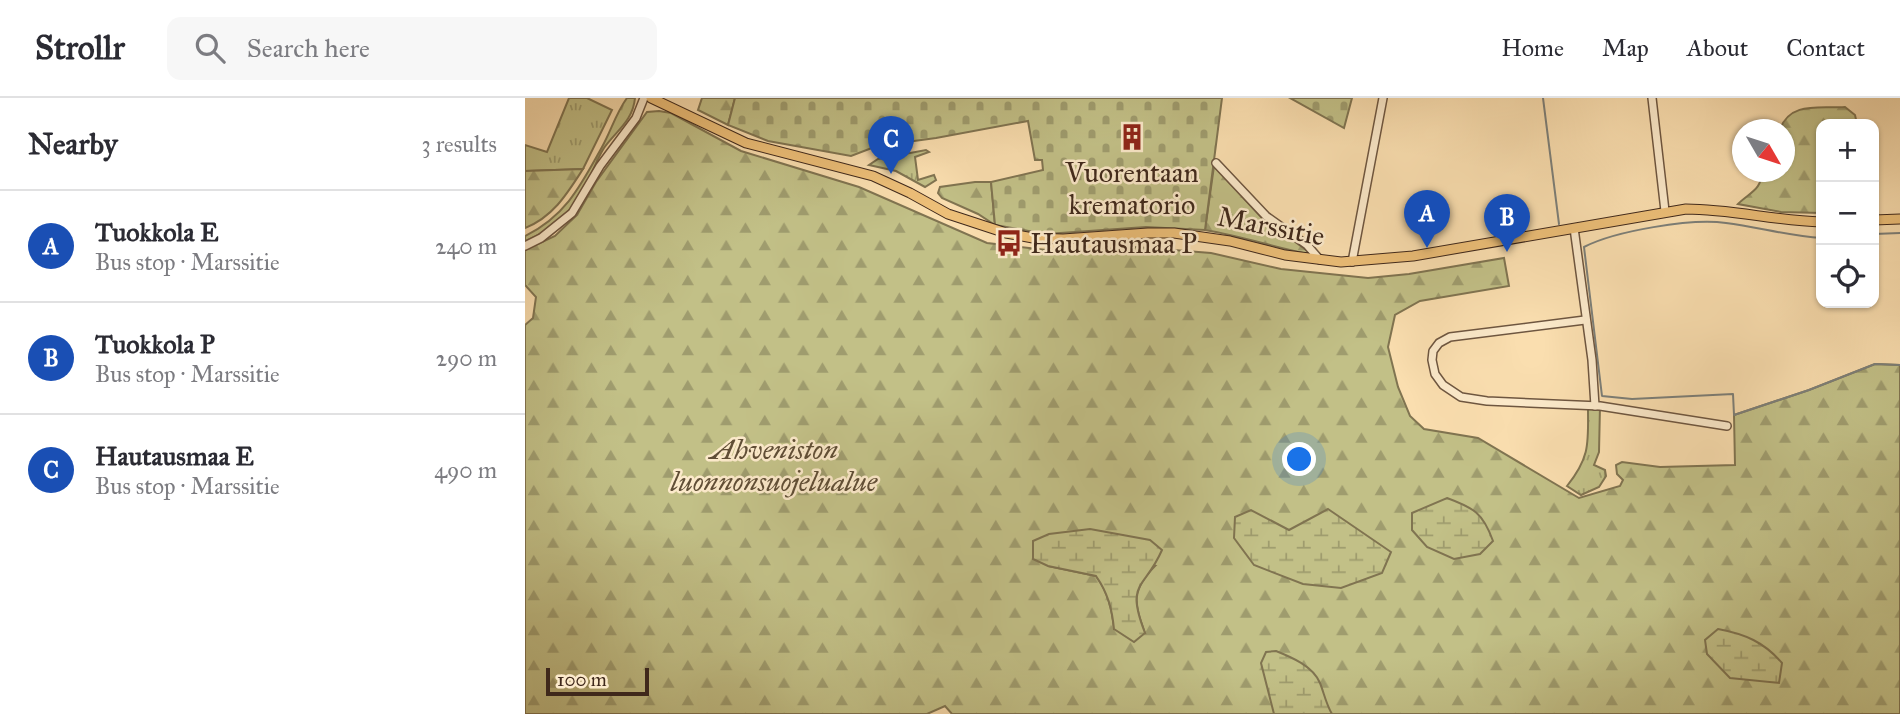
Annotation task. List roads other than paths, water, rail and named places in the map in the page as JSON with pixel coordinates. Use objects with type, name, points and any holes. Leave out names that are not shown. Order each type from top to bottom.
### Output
[{"type":"main road","name":"Marssitie","points":[[651,98],[746,143],[873,176],[948,214],[1006,233],[1033,238],[1174,233],[1230,241],[1285,255],[1352,262],[1413,256],[1665,211],[1714,209],[1816,222]]},
{"type":"main road","points":[[1879,220],[1900,219]]},
{"type":"street","points":[[525,246],[561,224],[572,213],[600,166],[636,118],[644,98]]},
{"type":"street","points":[[1352,262],[1383,98]]},
{"type":"street","points":[[1652,98],[1665,211]]},
{"type":"street","points":[[1216,163],[1266,216],[1307,245],[1320,260]]},
{"type":"street","points":[[1574,228],[1592,360],[1595,406]]},
{"type":"street","points":[[1585,320],[1450,337],[1439,343],[1433,351],[1435,374],[1443,385],[1461,397],[1472,400],[1595,406],[1727,426]]},
{"type":"waterway","points":[[1543,98],[1559,224]]},
{"type":"waterway","points":[[1816,237],[1726,223],[1693,222],[1633,231],[1584,247],[1602,396],[1632,399],[1733,394],[1734,415],[1875,364],[1900,365]]},
{"type":"waterway","points":[[1879,234],[1900,233]]},
{"type":"place","name":"Vuorentaan krematorio","points":[[1132,137]]},
{"type":"place","name":"Hautausmaa E","points":[[891,174]]},
{"type":"place","name":"Hautausmaa P","points":[[1009,243]]},
{"type":"place","name":"Tuokkola E","points":[[1427,248]]},
{"type":"place","name":"Tuokkola P","points":[[1507,252]]},
{"type":"park label","name":"Ahveniston luonnonsuojelualue","points":[[774,465]]}]
